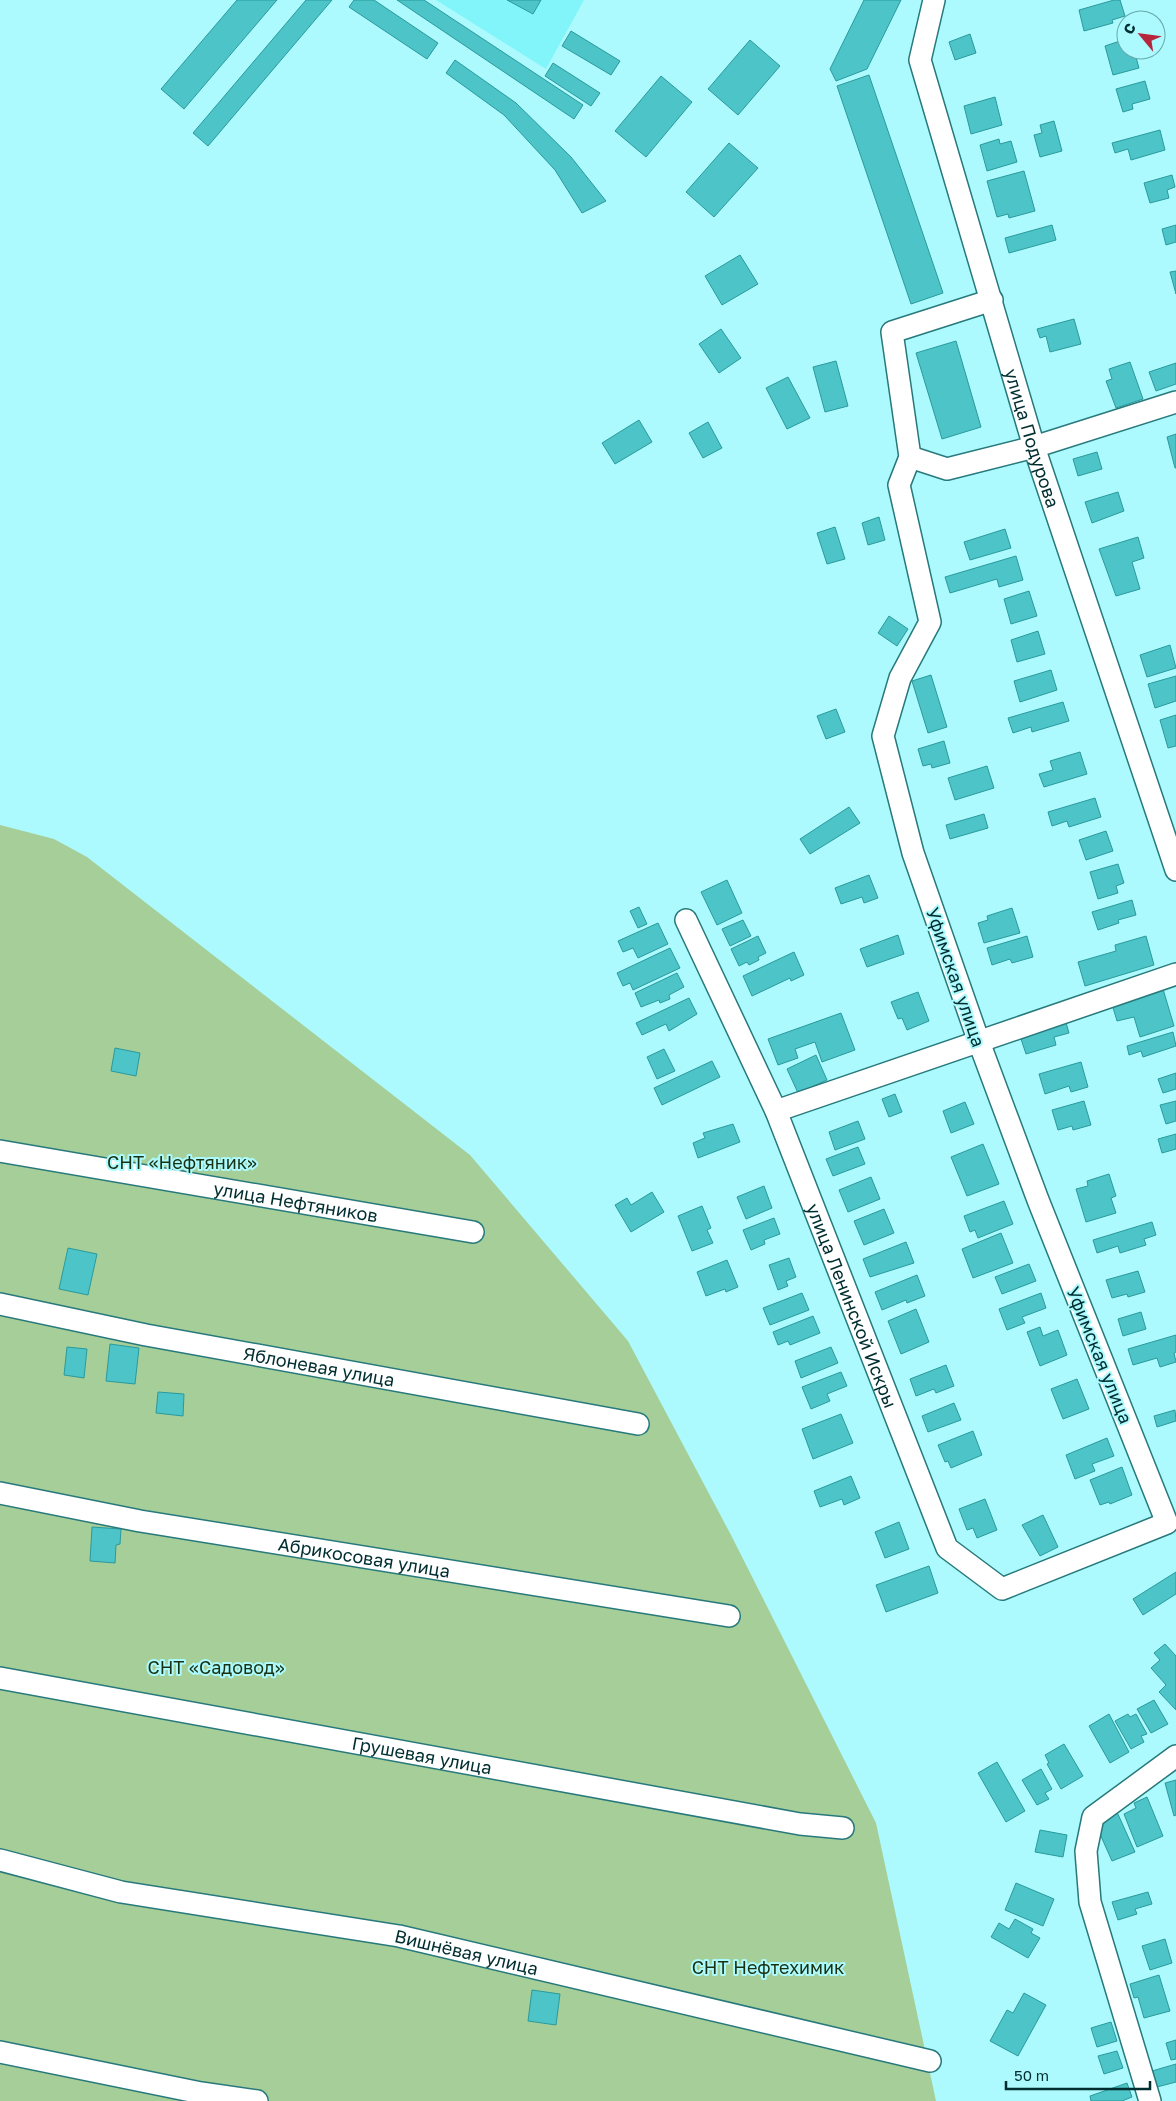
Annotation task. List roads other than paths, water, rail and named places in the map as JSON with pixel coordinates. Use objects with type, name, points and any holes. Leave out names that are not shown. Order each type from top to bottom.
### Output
[{"type":"street","name":"улица Подурова","points":[[934,0],[920,60],[1034,447],[1176,870]]},
{"type":"street","points":[[992,300],[892,332],[910,457],[947,468],[1034,447],[1176,402]]},
{"type":"street","name":"Уфимская улица","points":[[910,457],[899,484],[930,622],[900,678],[883,736],[913,853],[978,1042],[1038,1200],[1172,1526],[1086,1555]]},
{"type":"street","name":"улица Ленинской Искры","points":[[686,920],[776,1111],[947,1548],[1002,1589],[1086,1555]]},
{"type":"street","points":[[776,1111],[1176,974]]},
{"type":"street","name":"улица Нефтяников","points":[[0,1151],[473,1232]]},
{"type":"street","name":"Яблоневая улица","points":[[0,1304],[146,1335],[638,1424]]},
{"type":"street","name":"Абрикосовая улица","points":[[0,1493],[140,1521],[729,1616]]},
{"type":"street","name":"Грушевая улица","points":[[0,1678],[800,1824],[843,1828]]},
{"type":"street","points":[[1150,2101],[1090,1902],[1086,1851],[1092,1817],[1176,1756]]},
{"type":"street","name":"Вишнёвая улица","points":[[0,1860],[121,1892],[399,1936],[930,2061]]},
{"type":"street","points":[[0,2052],[201,2092],[257,2101]]},
{"type":"park label","name":"СНТ «Нефтяник»","points":[[182,1162]]},
{"type":"park label","name":"СНТ «Садовод»","points":[[216,1667]]},
{"type":"park label","name":"СНТ Нефтехимик","points":[[768,1967]]}]
